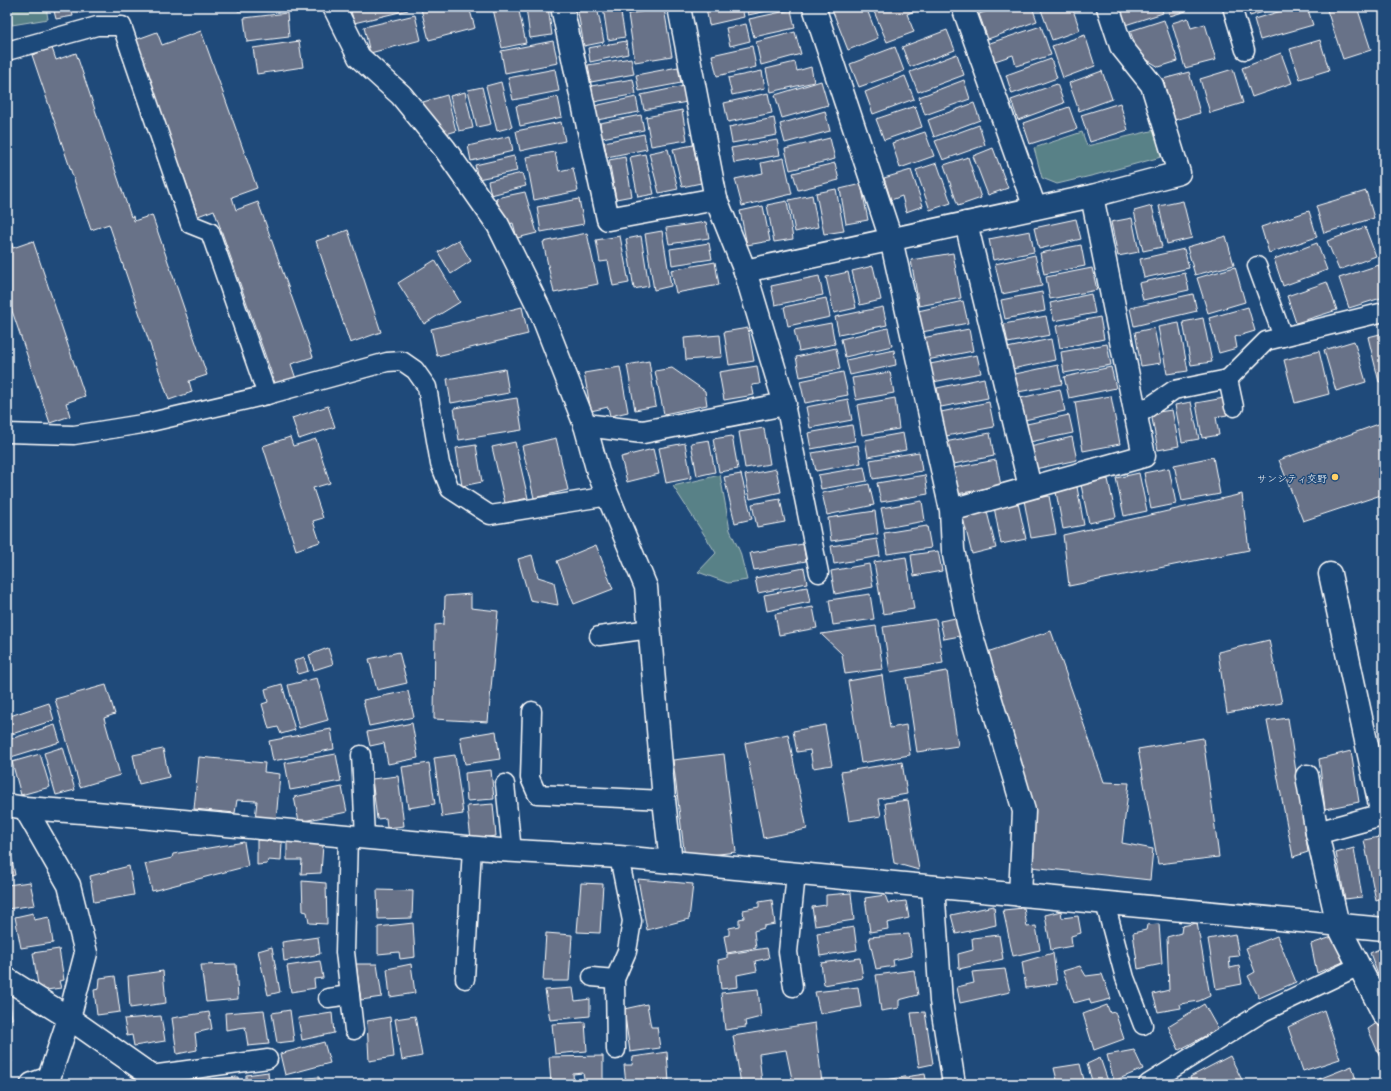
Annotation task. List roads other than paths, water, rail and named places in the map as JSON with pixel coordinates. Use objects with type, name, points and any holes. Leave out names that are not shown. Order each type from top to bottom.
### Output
[{"type":"street","points":[[334,7],[359,57],[401,96],[445,149],[498,225],[540,310],[585,425],[598,472],[646,587],[664,800],[671,862]]},
{"type":"street","points":[[562,7],[608,219],[716,199]]},
{"type":"street","points":[[585,425],[643,432],[786,404],[745,270],[716,199],[679,7]]},
{"type":"street","points":[[814,7],[891,239],[951,510],[952,550],[968,623],[1024,811],[1020,895]]},
{"type":"street","points":[[963,7],[1035,208]]},
{"type":"street","points":[[745,270],[1092,196],[1179,173],[1152,85],[1121,46],[1108,7]]},
{"type":"street","points":[[958,508],[1144,456],[1092,196]]},
{"type":"street","points":[[966,223],[1030,488]]},
{"type":"street","points":[[1317,833],[1382,815],[1330,574]]},
{"type":"street","points":[[1307,776],[1317,833],[1338,925],[1384,1016]]},
{"type":"street","points":[[16,806],[356,836],[472,848],[620,857],[1384,929]]},
{"type":"street","points":[[16,806],[69,885],[86,953],[68,1018],[44,1082]]},
{"type":"street","points":[[933,887],[940,1002],[954,1084]]},
{"type":"street","points":[[7,979],[68,1018],[157,1080]]},
{"type":"lane","points":[[1232,7],[1245,50]]},
{"type":"lane","points":[[7,51],[97,26],[122,26],[190,224],[210,232],[267,395]]},
{"type":"lane","points":[[1257,266],[1283,337]]},
{"type":"lane","points":[[1136,416],[1174,390],[1228,379],[1266,341],[1384,312]]},
{"type":"lane","points":[[7,433],[74,435],[142,424],[267,395],[387,362],[402,361],[415,370],[427,387],[440,464],[450,489],[490,515],[609,496]]},
{"type":"lane","points":[[1228,379],[1234,407]]},
{"type":"lane","points":[[786,404],[819,573]]},
{"type":"lane","points":[[599,636],[650,630]]},
{"type":"lane","points":[[532,711],[530,778],[537,794],[664,800]]},
{"type":"lane","points":[[354,1030],[345,952],[356,836],[361,755]]},
{"type":"lane","points":[[505,784],[512,851]]},
{"type":"lane","points":[[465,978],[472,848]]},
{"type":"lane","points":[[616,1050],[615,979],[627,951],[632,921],[620,857]]},
{"type":"lane","points":[[793,987],[788,952],[796,874]]},
{"type":"lane","points":[[1104,903],[1125,978],[1143,1025]]},
{"type":"lane","points":[[1148,1084],[1263,1012],[1359,966]]},
{"type":"lane","points":[[592,978],[615,979]]},
{"type":"lane","points":[[328,998],[350,995]]},
{"type":"lane","points":[[157,1080],[268,1059]]},
{"type":"place","name":"サンシティ交野","points":[[1335,477]]}]
